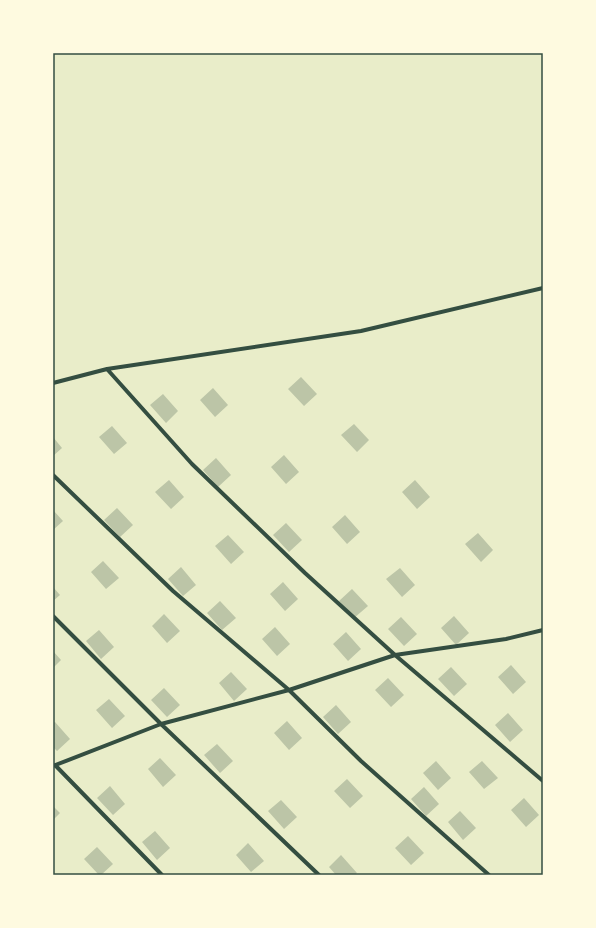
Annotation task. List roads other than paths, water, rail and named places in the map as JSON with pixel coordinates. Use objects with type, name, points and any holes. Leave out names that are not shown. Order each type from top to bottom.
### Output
[{"type":"street","points":[[53,383],[107,369],[361,331],[543,288]]},
{"type":"street","points":[[107,369],[192,464],[305,573],[395,655],[543,781]]},
{"type":"street","points":[[53,475],[173,591],[289,690],[361,761],[490,875]]},
{"type":"street","points":[[53,616],[161,724],[319,875]]},
{"type":"street","points":[[162,875],[54,765],[161,724],[289,690],[395,655],[506,639],[543,630]]}]
